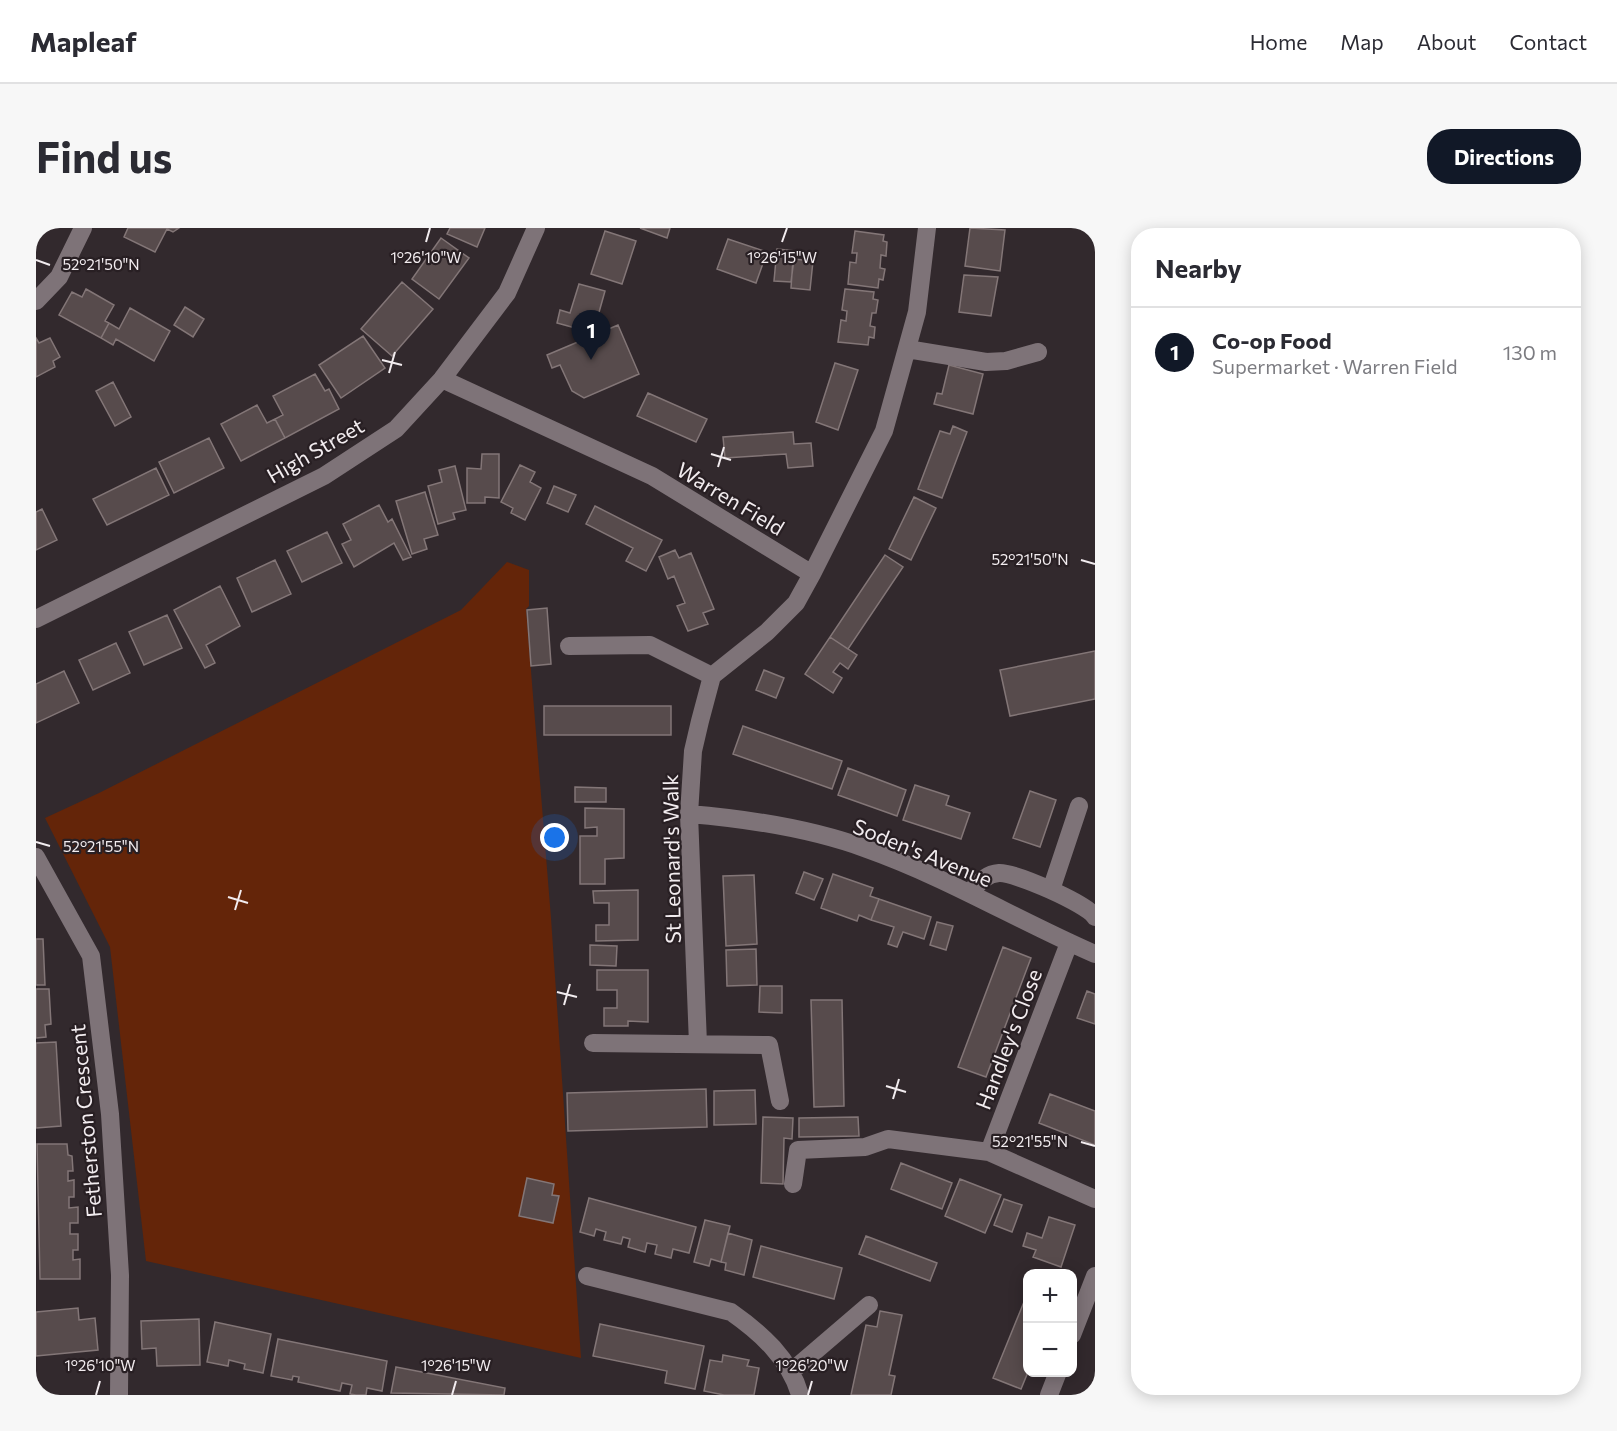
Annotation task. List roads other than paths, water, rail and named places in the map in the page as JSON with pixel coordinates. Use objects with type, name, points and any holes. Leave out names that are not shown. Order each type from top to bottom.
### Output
[{"type":"street","points":[[36,301],[59,277],[83,228]]},
{"type":"street","name":"High Street","points":[[36,619],[324,476],[396,429],[442,379],[507,293],[536,228]]},
{"type":"street","points":[[569,646],[650,645],[712,676],[767,632],[796,603],[884,431],[917,312],[927,228]]},
{"type":"street","points":[[907,349],[986,362],[1006,361],[1038,352]]},
{"type":"street","name":"Warren Field","points":[[442,379],[652,476],[812,574]]},
{"type":"street","name":"St Leonard's Walk","points":[[698,1044],[689,814],[693,751],[712,676]]},
{"type":"street","points":[[1051,890],[1079,806]]},
{"type":"street","name":"Soden's Avenue","points":[[689,814],[749,819],[867,849],[969,893],[1095,954]]},
{"type":"street","name":"Fetherston Crescent","points":[[36,857],[91,956],[111,1126],[120,1275],[119,1395]]},
{"type":"street","points":[[969,893],[986,876],[1000,872],[1051,890],[1091,910],[1095,917]]},
{"type":"street","name":"Handley's Close","points":[[989,1152],[1069,943]]},
{"type":"street","points":[[593,1043],[769,1045],[780,1101]]},
{"type":"street","points":[[793,1184],[798,1150],[865,1146],[888,1139],[989,1152],[1095,1199]]},
{"type":"street","points":[[587,1276],[731,1312],[764,1338],[792,1371],[800,1395]]},
{"type":"street","points":[[1077,1328],[1088,1314],[1095,1276]]},
{"type":"street","points":[[792,1371],[869,1305]]},
{"type":"street","points":[[1049,1395],[1056,1377]]},
{"type":"place","name":"Co-op Food","points":[[591,360]]}]
